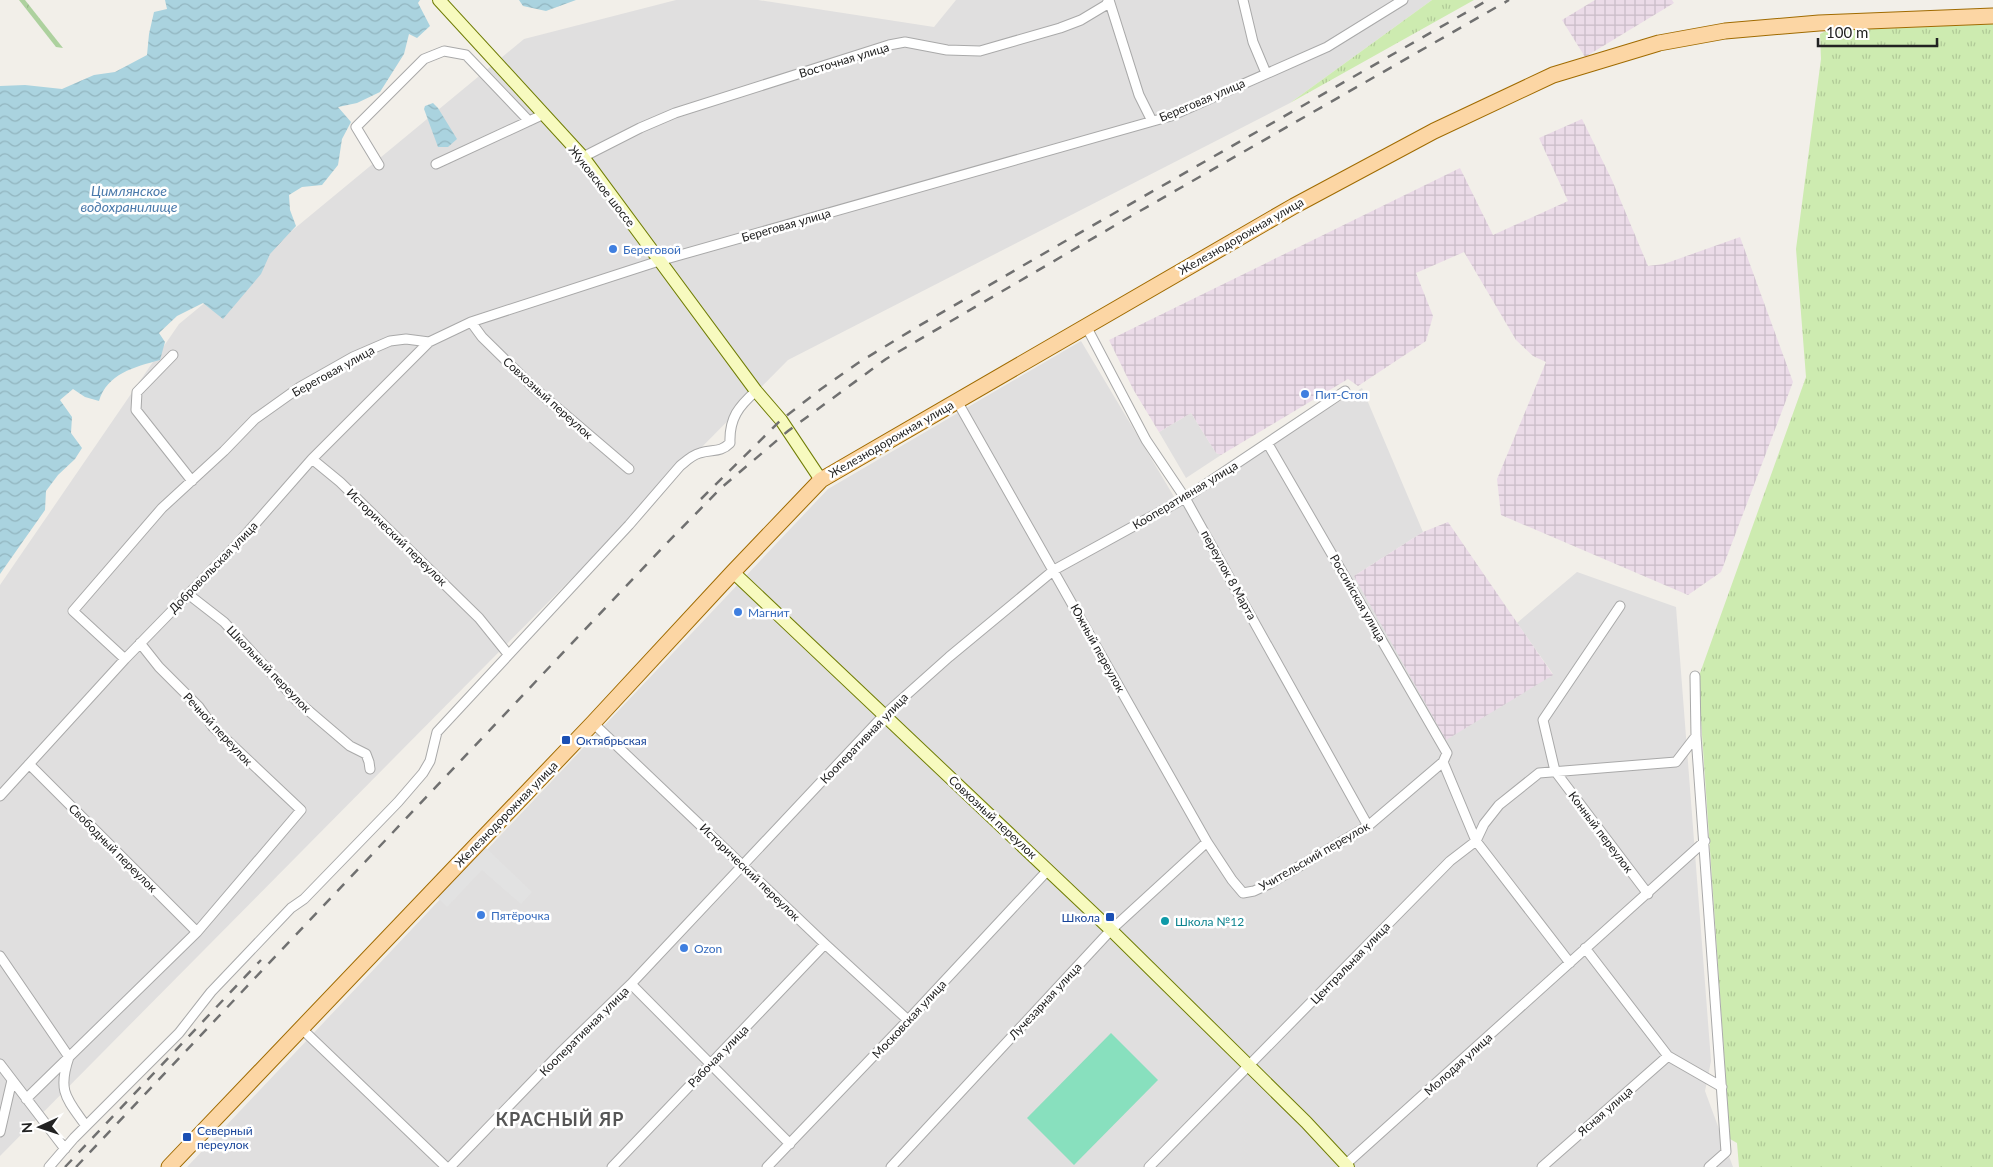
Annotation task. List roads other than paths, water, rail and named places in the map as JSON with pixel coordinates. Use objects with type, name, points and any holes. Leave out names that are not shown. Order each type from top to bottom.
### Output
[{"type":"main road","name":"Железнодорожная улица","points":[[169,1167],[593,723],[821,480],[1294,206],[1434,131],[1553,75],[1659,43],[1725,31],[1819,22],[1993,16]]},
{"type":"street","points":[[1109,0],[1139,95],[1152,121]]},
{"type":"street","name":"Восточная улица","points":[[583,157],[640,128],[675,113],[890,45],[905,42],[948,50],[980,51],[1081,20],[1106,5],[1109,0]]},
{"type":"street","points":[[1243,0],[1253,42],[1266,73]]},
{"type":"street","name":"Береговая улица","points":[[125,659],[73,611],[162,508],[255,419],[300,387],[353,358],[390,341],[406,339],[429,342],[471,322],[659,261],[1171,116],[1327,47],[1403,0]]},
{"type":"street","name":"Жуковское шоссе","points":[[442,5],[583,157],[756,391],[781,420],[821,480]]},
{"type":"street","points":[[380,165],[356,127],[424,59],[444,51],[466,55],[530,121]]},
{"type":"street","points":[[436,164],[542,115]]},
{"type":"street","name":"Совхозный переулок","points":[[471,322],[482,337],[534,388],[629,469]]},
{"type":"street","name":"переулок 8 Марта","points":[[1086,326],[1146,440],[1186,498],[1368,826]]},
{"type":"street","name":"Добровольская улица","points":[[0,796],[140,643],[240,541],[312,460],[429,342]]},
{"type":"street","points":[[173,355],[137,392],[136,410],[192,481]]},
{"type":"street","points":[[49,1167],[86,1126],[172,1040],[211,992],[292,908],[304,900],[410,789],[430,761],[437,732],[680,466],[700,453],[724,449],[730,442],[730,432],[734,417],[740,405],[756,391]]},
{"type":"street","name":"Кооперативная улица","points":[[450,1167],[560,1053],[631,984],[884,715],[949,656],[1054,570],[1186,498],[1345,391]]},
{"type":"street","name":"Южный переулок","points":[[957,401],[1207,842],[1232,880],[1243,892]]},
{"type":"street","name":"Российская улица","points":[[1268,444],[1447,753]]},
{"type":"street","name":"Исторический переулок","points":[[312,460],[340,482],[479,618],[508,654]]},
{"type":"street","name":"Совхозный переулок","points":[[733,572],[1111,930],[1248,1067],[1306,1122],[1347,1166]]},
{"type":"street","name":"Школьный переулок","points":[[188,594],[224,622],[296,700],[350,746],[366,754],[370,762],[370,769]]},
{"type":"street","points":[[1555,771],[1543,720],[1620,606]]},
{"type":"street","name":"Речной переулок","points":[[140,643],[158,667],[199,707],[213,727],[301,810],[197,932]]},
{"type":"street","points":[[1695,676],[1696,736],[1726,1152],[1709,1167]]},
{"type":"street","name":"Исторический переулок","points":[[593,723],[825,944],[908,1020]]},
{"type":"street","name":"Центральная улица","points":[[1149,1167],[1450,860],[1476,841],[1484,824],[1499,805],[1539,772],[1676,762],[1696,736]]},
{"type":"street","name":"Учительский переулок","points":[[1243,892],[1254,891],[1269,884],[1368,826],[1443,762],[1447,753]]},
{"type":"street","points":[[1443,762],[1476,841],[1570,963]]},
{"type":"street","name":"Свободный переулок","points":[[29,764],[197,932]]},
{"type":"street","name":"Конный переулок","points":[[1555,771],[1648,894]]},
{"type":"street","name":"Молодая улица","points":[[1347,1166],[1705,841]]},
{"type":"street","name":"Лучезарная улица","points":[[890,1167],[1111,930],[1207,842]]},
{"type":"street","name":"Московская улица","points":[[767,1167],[1048,870]]},
{"type":"street","points":[[26,1100],[197,932]]},
{"type":"street","name":"Рабочая улица","points":[[612,1167],[825,944]]},
{"type":"street","points":[[1585,948],[1668,1056],[1722,1087]]},
{"type":"street","points":[[0,956],[70,1057]]},
{"type":"street","points":[[631,984],[790,1144]]},
{"type":"street","points":[[302,1029],[446,1167]]},
{"type":"street","name":"Ясная улица","points":[[1542,1167],[1668,1056]]},
{"type":"street","points":[[70,1057],[63,1074],[64,1096],[86,1126]]},
{"type":"street","points":[[0,1064],[65,1149]]},
{"type":"street","points":[[0,1132],[12,1080]]},
{"type":"water","name":"Цимлянское водохранилище","points":[[165,0],[420,0],[418,3],[430,26],[417,38],[409,34],[404,54],[380,92],[357,103],[338,107],[351,122],[342,139],[338,165],[322,185],[302,187],[289,195],[290,210],[296,226],[270,254],[261,274],[223,319],[203,303],[177,316],[159,333],[165,342],[160,360],[131,369],[115,378],[108,384],[99,401],[85,397],[73,389],[60,400],[72,417],[71,433],[82,448],[75,459],[58,475],[46,491],[45,510],[0,574],[0,86],[25,85],[62,89],[94,75],[115,72],[147,55],[154,12],[167,9]]},
{"type":"water","points":[[519,0],[576,0],[546,11],[523,6]]},
{"type":"water","points":[[433,103],[457,139],[448,147],[438,147],[424,109],[425,106]]},
{"type":"railway","points":[[701,499],[781,420],[858,363],[1062,243],[1488,0]]},
{"type":"railway","points":[[76,1167],[665,545],[721,488],[788,431],[886,359],[1509,0]]},
{"type":"railway","points":[[65,1167],[261,960]]},
{"type":"place","name":"Береговой","points":[[613,249]]},
{"type":"place","name":"Пит-Стоп","points":[[1305,394]]},
{"type":"place","name":"Магнит","points":[[738,612]]},
{"type":"place","name":"Октябрьская","points":[[566,740]]},
{"type":"place","name":"Пятёрочка","points":[[481,915]]},
{"type":"place","name":"Школа","points":[[1110,917]]},
{"type":"place","name":"Школа №12","points":[[1165,921]]},
{"type":"place","name":"Ozon","points":[[684,948]]},
{"type":"place","name":"Северный переулок","points":[[187,1137]]},
{"type":"district","name":"КРАСНЫЙ ЯР","points":[[560,1119]]}]
